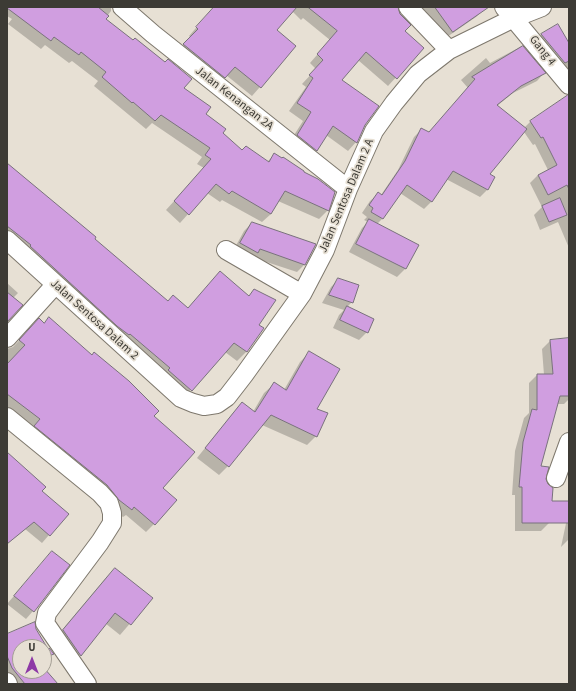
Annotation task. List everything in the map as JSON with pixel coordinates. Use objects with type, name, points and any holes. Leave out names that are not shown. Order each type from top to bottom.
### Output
[{"type":"street","name":"Jalan Kenangan 2A","points":[[122,7],[153,34],[348,189]]},
{"type":"street","points":[[408,7],[449,50]]},
{"type":"street","name":"Jalan Sentosa Dalam 2 A","points":[[182,398],[193,404],[204,406],[217,404],[227,397],[244,375],[302,294],[326,250],[348,189],[374,131],[394,103],[418,74],[449,50],[509,12],[542,7]]},
{"type":"street","name":"Gang 4","points":[[509,12],[569,84]]},
{"type":"street","name":"Jalan Sentosa Dalam 2","points":[[7,240],[55,285],[182,398]]},
{"type":"street","points":[[226,250],[302,294]]},
{"type":"street","points":[[7,338],[55,285]]},
{"type":"street","points":[[7,417],[100,493],[109,503],[111,508],[112,523],[100,542],[47,613],[45,622],[87,684]]},
{"type":"street","points":[[556,478],[569,442]]},
{"type":"building","points":[[7,7],[98,7],[109,16],[106,19],[133,40],[135,38],[165,62],[168,59],[192,79],[184,88],[211,107],[206,114],[226,129],[223,133],[242,150],[246,146],[269,162],[274,153],[282,158],[283,157],[304,172],[318,179],[335,192],[329,211],[285,191],[271,214],[232,191],[229,194],[216,184],[189,215],[174,201],[211,159],[205,155],[210,148],[161,115],[155,121],[102,77],[106,72],[81,52],[79,55],[54,37],[51,41]]},
{"type":"building","points":[[214,7],[297,7],[277,30],[296,46],[261,88],[235,67],[225,78],[183,44],[198,29],[196,27]]},
{"type":"building","points":[[308,7],[398,7],[400,14],[411,25],[405,31],[424,48],[397,79],[366,52],[342,80],[379,106],[365,125],[357,143],[333,126],[317,151],[297,135],[311,112],[297,103],[313,78],[309,75],[323,60],[317,54],[337,31]]},
{"type":"building","points":[[435,7],[489,7],[453,32]]},
{"type":"building","points":[[558,24],[569,43],[569,61],[565,63],[541,34]]},
{"type":"building","points":[[523,46],[546,73],[521,86],[497,105],[527,129],[490,174],[495,177],[488,190],[453,171],[432,202],[407,185],[383,219],[371,212],[373,208],[369,205],[378,192],[382,195],[405,161],[421,128],[429,132],[475,79],[472,77]]},
{"type":"building","points":[[568,95],[569,189],[567,185],[548,195],[538,175],[557,165],[543,137],[541,138],[530,121]]},
{"type":"building","points":[[7,163],[96,237],[95,239],[168,301],[173,295],[188,308],[220,271],[249,296],[254,289],[276,300],[259,325],[264,328],[247,352],[234,343],[192,391],[168,370],[170,368],[130,334],[129,335],[117,326],[30,246],[31,245],[7,226]]},
{"type":"building","points":[[560,198],[567,215],[549,222],[542,206]]},
{"type":"building","points":[[369,219],[419,245],[406,269],[356,244]]},
{"type":"building","points":[[252,222],[316,244],[305,265],[260,249],[258,253],[240,243]]},
{"type":"building","points":[[338,278],[359,285],[353,303],[329,295]]},
{"type":"building","points":[[7,292],[23,305],[7,322]]},
{"type":"building","points":[[347,306],[374,319],[368,333],[340,320]]},
{"type":"building","points":[[49,317],[92,355],[94,352],[129,381],[159,411],[154,416],[195,452],[163,488],[177,500],[155,525],[134,507],[132,510],[119,500],[107,485],[34,426],[40,419],[7,394],[7,364],[25,345],[19,340],[39,318],[44,323]]},
{"type":"building","points":[[569,338],[569,396],[560,396],[541,466],[549,467],[546,479],[548,484],[553,488],[552,501],[569,501],[569,523],[522,523],[522,487],[519,487],[523,442],[532,409],[537,410],[537,374],[553,374],[550,340]]},
{"type":"building","points":[[309,351],[340,369],[317,409],[328,413],[317,437],[271,415],[229,467],[205,448],[242,402],[255,412],[274,382],[286,390]]},
{"type":"building","points":[[7,452],[46,487],[42,491],[69,514],[50,536],[34,522],[7,544]]},
{"type":"building","points":[[52,551],[70,565],[34,612],[14,596]]},
{"type":"building","points":[[115,568],[153,598],[131,625],[115,613],[81,656],[63,630]]},
{"type":"building","points":[[35,622],[36,629],[42,639],[12,639],[12,668],[7,656],[7,634]]},
{"type":"building","points":[[52,677],[58,684],[25,684],[21,679],[52,679]]}]
